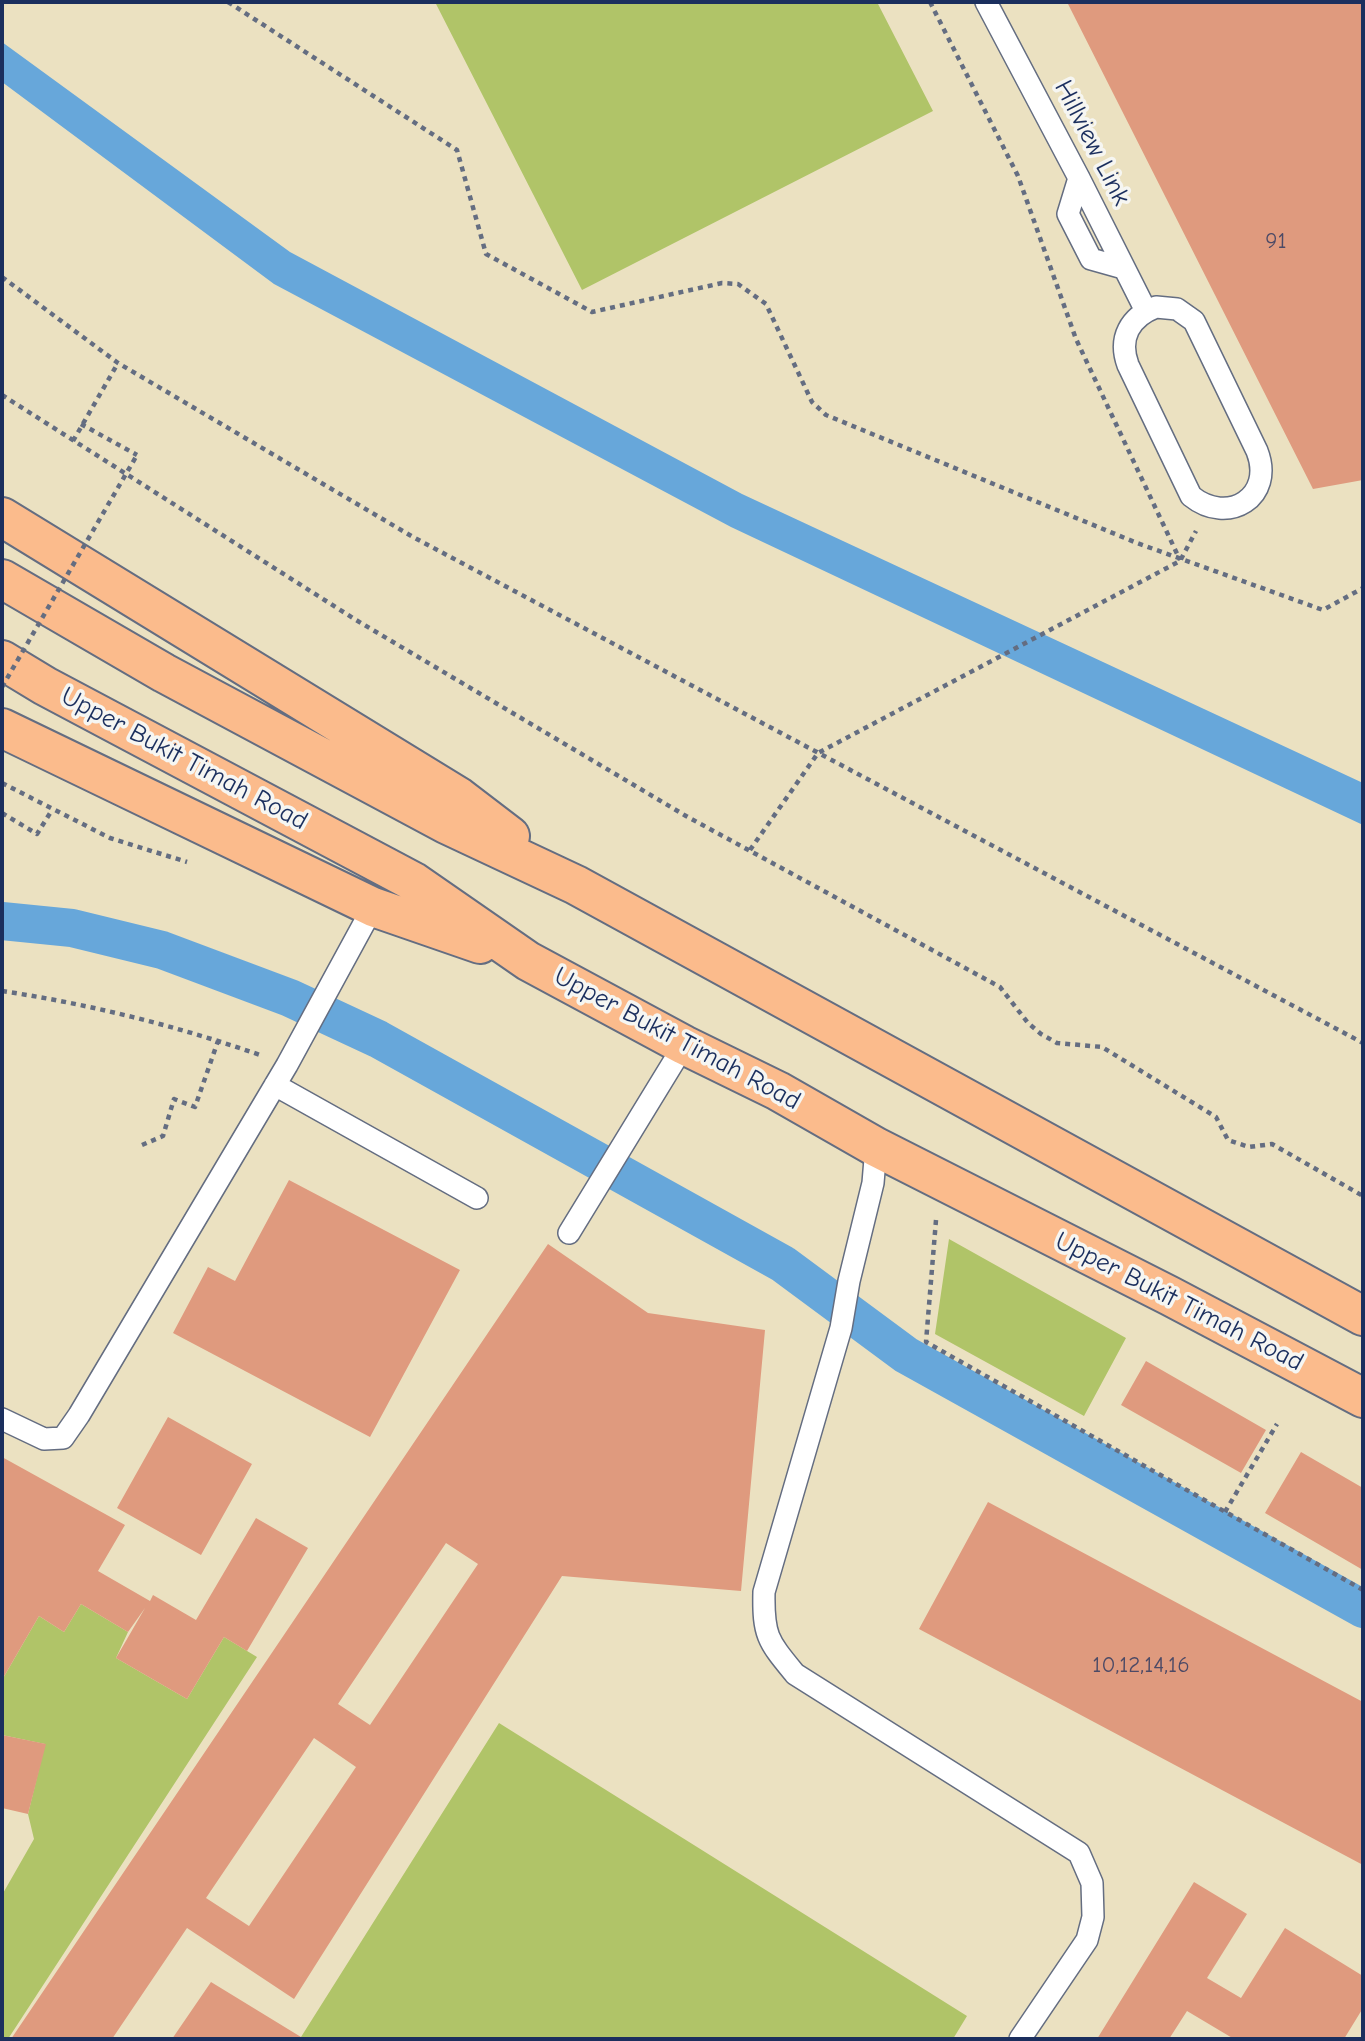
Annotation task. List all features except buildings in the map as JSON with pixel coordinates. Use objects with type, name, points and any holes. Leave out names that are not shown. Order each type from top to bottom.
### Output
[{"type":"highway","points":[[2,517],[458,797],[576,886]]},
{"type":"highway","points":[[2,579],[164,674],[446,824],[576,886],[1363,1316]]},
{"type":"highway","name":"Upper Bukit Timah Road","points":[[2,660],[414,882],[528,961],[684,1045],[778,1091],[876,1147],[1171,1296],[1363,1398]]},
{"type":"highway","points":[[2,728],[373,906],[528,961]]},
{"type":"lane","name":"Hillview Link","points":[[986,2],[1146,311]]},
{"type":"lane","points":[[1156,307],[1177,309],[1200,329],[1261,462],[1262,472],[1255,491],[1239,505],[1219,509],[1209,507],[1191,496],[1185,487],[1124,355],[1124,344],[1130,325],[1146,311],[1156,307]]},
{"type":"lane","points":[[2,1419],[44,1440],[62,1438],[79,1415],[287,1065],[373,906]]},
{"type":"lane","points":[[569,1233],[599,1188],[684,1045]]},
{"type":"lane","points":[[275,1085],[477,1198]]},
{"type":"lane","points":[[876,1147],[873,1183],[849,1281],[841,1328],[764,1592],[763,1622],[771,1644],[795,1674],[1079,1853],[1092,1883],[1093,1917],[1087,1940],[1020,2039]]},
{"type":"path","points":[[228,2],[457,150],[486,254],[592,312],[722,283],[738,284],[766,304],[813,402],[826,415],[1180,561],[1323,610],[1363,588]]},
{"type":"path","points":[[930,2],[1018,176],[1076,339],[1180,561]]},
{"type":"path","points":[[2,277],[118,363],[413,537],[1363,1043]]},
{"type":"path","points":[[73,441],[118,363]]},
{"type":"path","points":[[2,395],[356,620],[687,816],[1000,987],[1028,1023],[1041,1034],[1057,1043],[1101,1047],[1216,1117],[1228,1140],[1249,1147],[1272,1144],[1363,1196]]},
{"type":"path","points":[[2,687],[137,455],[81,424]]},
{"type":"path","points":[[750,850],[818,753],[1180,561]]},
{"type":"path","points":[[2,783],[52,810],[37,834],[2,813]]},
{"type":"path","points":[[2,991],[55,999],[218,1041],[287,1065]]},
{"type":"path","points":[[142,1145],[163,1136],[174,1099],[195,1107],[218,1041]]},
{"type":"path","points":[[936,1218],[926,1342],[1363,1590]]},
{"type":"path","points":[[1225,1512],[1277,1424]]},
{"type":"green space","points":[[435,2],[877,2],[933,111],[582,290]]},
{"type":"green space","points":[[949,1239],[1126,1338],[1084,1416],[935,1334]]},
{"type":"green space","points":[[81,1604],[128,1632],[116,1658],[187,1699],[224,1637],[257,1657],[8,2039],[2,2039],[2,1895],[34,1839],[28,1814],[45,1744],[2,1735],[2,1680],[39,1616],[64,1632]]},
{"type":"green space","points":[[499,1723],[967,2016],[953,2039],[301,2037]]},
{"type":"water","points":[[2,42],[290,252],[742,494],[1363,783],[1363,825],[731,527],[274,284],[2,82]]},
{"type":"waterway","points":[[2,921],[72,928],[162,950],[290,998],[378,1039],[783,1264],[906,1355],[1363,1609]]}]
